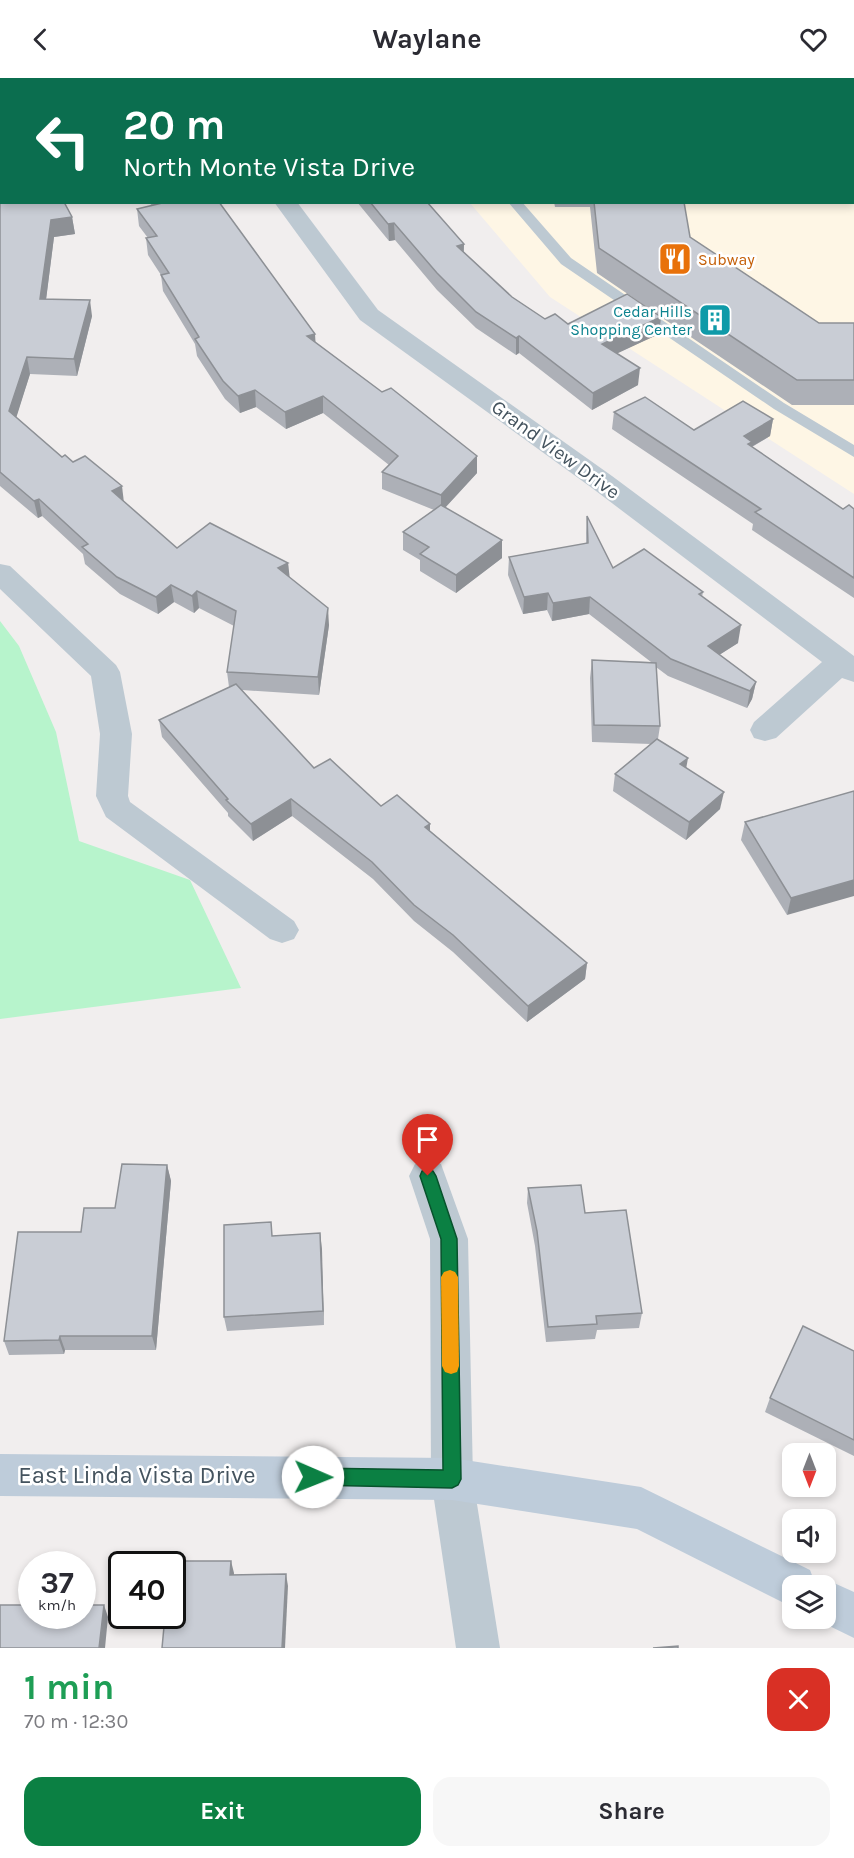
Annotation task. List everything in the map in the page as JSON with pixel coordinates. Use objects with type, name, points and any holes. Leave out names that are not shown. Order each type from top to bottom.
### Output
[{"type":"street","name":"Grand View Drive","points":[[286,204],[369,315],[602,482],[848,667]]},
{"type":"street","points":[[0,573],[105,672],[116,734],[112,796],[117,809],[282,930]]},
{"type":"street","points":[[765,730],[848,667]]},
{"type":"street","points":[[428,1176],[449,1239],[452,1479],[478,1648]]},
{"type":"street","name":"East Linda Vista Drive","points":[[0,1474],[452,1479],[641,1508],[782,1580]]},
{"type":"street","points":[[836,1607],[854,1616]]},
{"type":"lane","points":[[516,204],[566,261],[779,406],[854,452]]},
{"type":"shaded area","points":[[471,204],[854,204],[854,494],[550,297]]},
{"type":"green space","points":[[0,621],[19,646],[56,732],[79,841],[190,880],[241,988],[0,1019]]},
{"type":"building","points":[[0,204],[65,204],[72,217],[51,220],[40,299],[90,300],[74,359],[27,357],[9,411],[62,457],[65,455],[73,462],[85,456],[122,486],[112,491],[177,548],[210,523],[288,563],[278,568],[328,608],[318,677],[227,672],[236,611],[197,591],[192,596],[171,585],[156,597],[117,577],[82,547],[88,544],[39,499],[34,501],[0,472]]},
{"type":"building","points":[[158,204],[220,204],[315,334],[307,336],[382,392],[391,388],[477,456],[441,495],[382,472],[398,456],[323,396],[285,412],[255,390],[238,396],[223,381],[195,339],[199,337],[161,275],[169,273],[146,238],[157,236],[137,209]]},
{"type":"building","points":[[372,204],[429,204],[464,244],[457,246],[512,297],[545,319],[555,314],[568,324],[627,294],[661,317],[602,344],[640,368],[593,393],[519,336],[516,338],[476,312],[437,273],[394,223],[388,224]]},
{"type":"building","points":[[594,204],[684,204],[690,237],[819,323],[854,323],[854,380],[797,380],[599,248]]},
{"type":"building","points":[[645,397],[694,430],[743,401],[773,419],[744,436],[752,442],[748,444],[843,509],[849,505],[854,509],[854,578],[755,512],[761,509],[614,412]]},
{"type":"building","points":[[441,505],[502,540],[456,575],[420,554],[429,547],[403,532]]},
{"type":"building","points":[[587,516],[613,568],[644,549],[703,592],[699,594],[741,625],[708,646],[756,682],[750,691],[671,659],[590,597],[553,603],[548,593],[524,597],[509,557],[588,543]]},
{"type":"building","points":[[592,660],[656,663],[660,726],[594,725]]},
{"type":"building","points":[[236,684],[314,768],[330,759],[381,806],[397,795],[430,824],[425,827],[587,963],[528,1006],[453,935],[414,905],[372,862],[291,799],[251,824],[226,800],[228,799],[159,720]]},
{"type":"building","points":[[657,739],[688,758],[680,764],[724,792],[689,822],[615,774]]},
{"type":"building","points":[[854,791],[854,880],[791,898],[745,822]]},
{"type":"building","points":[[122,1164],[167,1165],[152,1336],[60,1336],[59,1340],[4,1341],[18,1232],[81,1232],[84,1208],[115,1208]]},
{"type":"building","points":[[581,1185],[585,1213],[626,1210],[642,1313],[596,1316],[597,1324],[548,1327],[537,1231],[528,1188]]},
{"type":"building","points":[[271,1222],[272,1236],[320,1233],[323,1311],[224,1317],[224,1225]]},
{"type":"building","points":[[803,1326],[854,1351],[854,1440],[770,1398]]},
{"type":"building","points":[[186,1561],[231,1561],[230,1575],[286,1574],[282,1648],[162,1648],[164,1629],[186,1629]]},
{"type":"building","points":[[0,1605],[18,1605],[18,1629],[96,1629],[96,1605],[104,1605],[99,1648],[0,1648]]},
{"type":"building","points":[[678,1646],[678,1648],[653,1648]]},
{"type":"slow traffic","points":[[450,1277],[451,1366]]},
{"type":"place","name":"Subway","points":[[675,259]]},
{"type":"place","name":"Cedar Hills Shopping Center","points":[[715,320]]},
{"type":"route","points":[[313,1477],[452,1479],[449,1239],[428,1176]]}]
